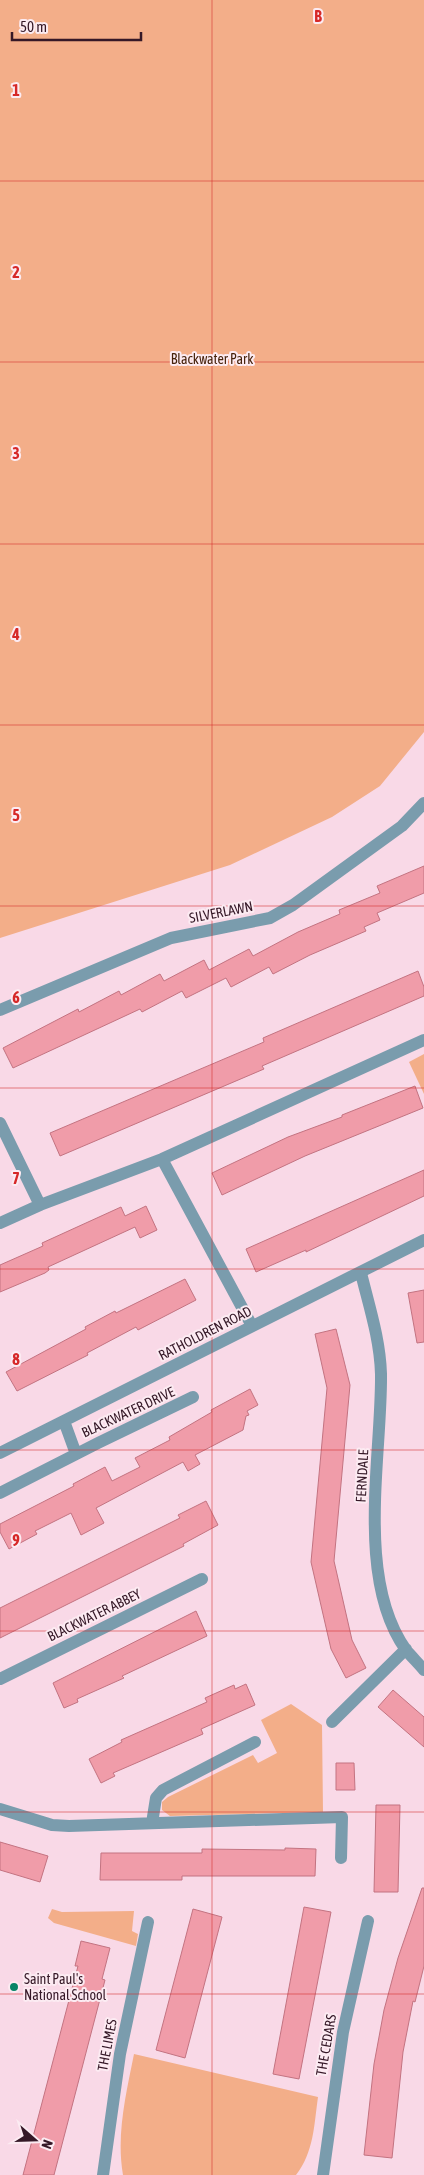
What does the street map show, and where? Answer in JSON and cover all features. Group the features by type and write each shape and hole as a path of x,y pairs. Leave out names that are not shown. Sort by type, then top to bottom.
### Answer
{"street":[{"name":"SILVERLAWN","path":"0,1010 171,938 270,918 293,905 395,832 424,803"},
{"path":"0,1223 40,1205 162,1160 424,1040"},
{"path":"0,1123 40,1205"},
{"path":"162,1160 252,1326"},
{"name":"RATHOLDREN ROAD","path":"0,1453 424,1240"},
{"name":"FERNDALE","path":"360,1273 376,1329 380,1372 375,1525 376,1561 384,1600 396,1630 406,1649 424,1670"},
{"name":"BLACKWATER DRIVE","path":"0,1493 76,1454 194,1398"},
{"name":"BLACKWATER DRIVE","path":"64,1420 76,1454"},
{"name":"BLACKWATER ABBEY","path":"0,1679 202,1579"},
{"path":"332,1722 406,1649"},
{"path":"152,1823 156,1798 163,1790 255,1742"},
{"path":"0,1810 52,1825 342,1817 341,1858"},
{"name":"THE CEDARS","path":"324,2175 343,2032 368,1921"},
{"name":"THE LIMES","path":"103,2175 120,2054 148,1922"}],"green space":[{"name":"Blackwater Park","path":"0,0 424,0 424,732 380,786 332,817 230,865 0,938"},
{"path":"424,1054 424,1094 409,1062"},
{"path":"291,1704 322,1725 323,1812 170,1816 162,1810 162,1802 168,1797 253,1755 258,1763 277,1753 261,1720"},
{"path":"52,1909 62,1912 134,1911 132,1931 138,1934 136,1946 54,1923 48,1918"},
{"path":"134,2054 318,2097 310,2148 296,2175 123,2175 121,2130"}],"building":[{"path":"424,866 424,893 377,913 380,920 364,927 366,931 310,955 273,974 269,967 231,987 226,978 186,998 182,991 142,1012 140,1009 13,1068 3,1048 78,1009 79,1012 119,991 121,995 160,974 164,981 204,960 209,970 249,949 253,956 298,932 340,914 339,910 380,893 377,886"},
{"path":"418,971 424,987 424,996 262,1066 264,1069 60,1156 50,1133 264,1042 263,1038"},
{"path":"415,1086 423,1108 305,1156 222,1195 212,1173 288,1137 342,1117 342,1115"},
{"path":"424,1170 424,1196 306,1252 306,1250 256,1272 246,1249"},
{"path":"146,1206 157,1230 140,1238 135,1227 48,1267 49,1270 45,1273 0,1292 0,1265 43,1246 42,1243 121,1207 125,1216"},
{"path":"185,1279 196,1300 138,1330 136,1327 87,1353 88,1355 17,1391 6,1372 86,1329 85,1327 115,1311 116,1313"},
{"path":"424,1290 424,1342 417,1343 408,1293"},
{"path":"336,1329 350,1385 334,1561 352,1640 366,1668 346,1678 331,1649 311,1562 327,1388 315,1334"},
{"path":"250,1389 258,1405 247,1411 249,1415 246,1416 243,1430 195,1455 200,1464 188,1471 183,1462 96,1508 104,1523 81,1535 71,1513 35,1531 37,1534 9,1549 0,1532 0,1524 74,1486 73,1484 105,1467 112,1481 140,1467 135,1458 170,1440 169,1437 212,1412 211,1410"},
{"path":"206,1501 218,1525 183,1544 184,1546 0,1638 0,1608 180,1518 178,1515"},
{"path":"196,1611 207,1636 122,1676 124,1678 77,1699 78,1702 64,1708 53,1683"},
{"path":"246,1684 255,1705 201,1729 203,1734 113,1773 115,1776 101,1783 89,1759 122,1742 121,1740 207,1702 205,1698 234,1685 235,1689"},
{"path":"393,1690 424,1717 424,1747 378,1707"},
{"path":"336,1763 354,1763 355,1790 336,1790"},
{"path":"376,1805 400,1805 398,1892 374,1892"},
{"path":"0,1842 48,1856 40,1882 0,1870"},
{"path":"285,1848 316,1849 315,1876 182,1876 182,1880 100,1880 101,1853 202,1853 202,1849 285,1850"},
{"path":"422,1888 424,1888 424,1966 415,2002 413,2001 403,2052 392,2158 364,2155 374,2064 384,2010 398,1958"},
{"path":"304,1907 331,1912 299,2079 273,2074"},
{"path":"193,1909 222,1917 185,2058 156,2050"},
{"path":"81,1941 110,1948 102,1979 105,1980 54,2175 23,2175 78,1966 75,1966"}],"place":[{"name":"Saint Paul's National School","path":"14,1987"}]}
